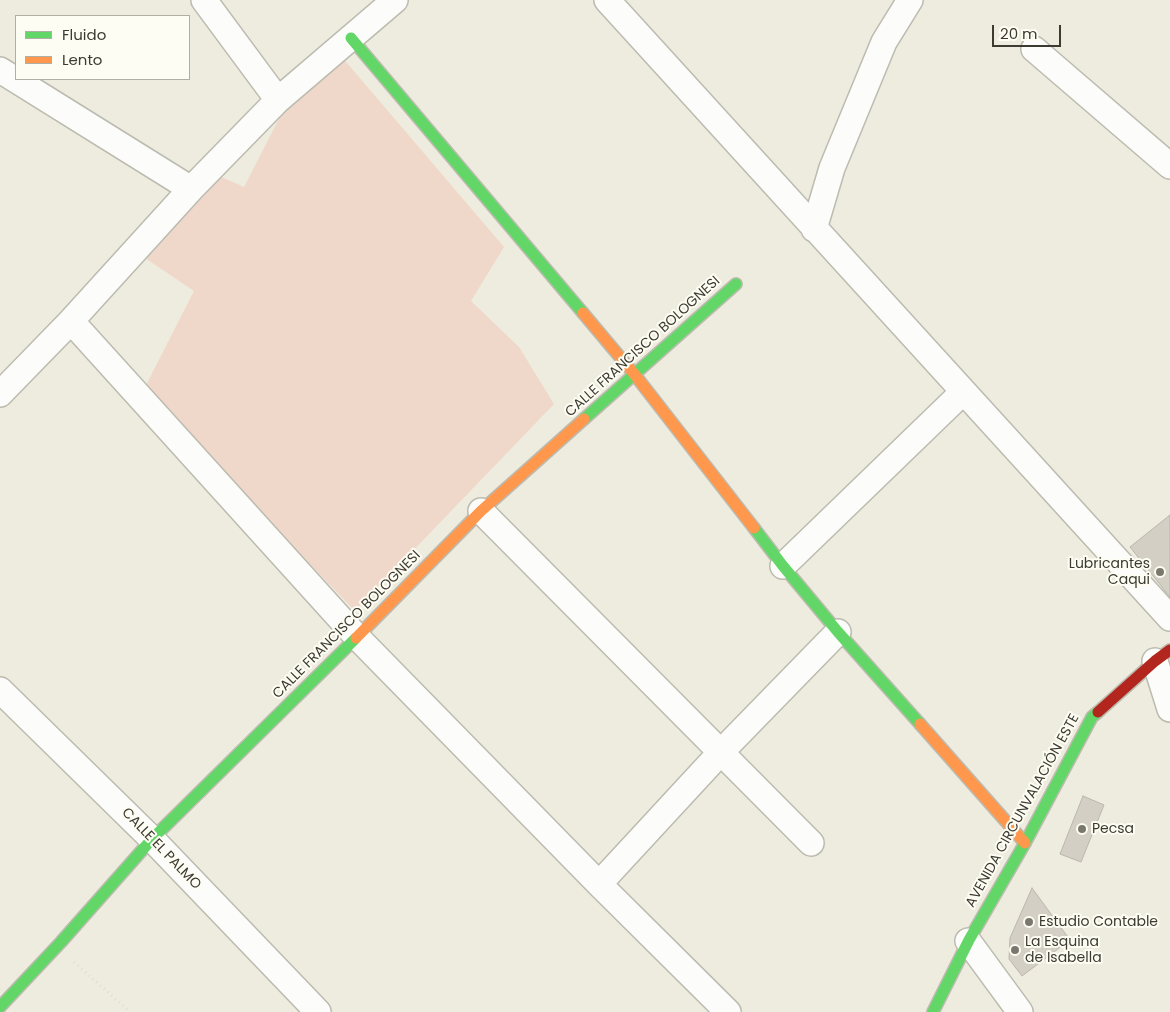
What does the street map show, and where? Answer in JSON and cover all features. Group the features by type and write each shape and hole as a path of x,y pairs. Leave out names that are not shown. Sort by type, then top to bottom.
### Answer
{"street":[{"path":"204,0 278,100"},
{"path":"0,394 278,100 395,0"},
{"path":"607,0 1170,618"},
{"path":"814,228 832,168 884,42 910,0"},
{"path":"351,38 635,375 783,566 838,632 1025,843"},
{"path":"1034,49 1170,166"},
{"path":"0,70 15,79"},
{"path":"16,80 191,190"},
{"name":"CALLE FRANCISCO BOLOGNESI","path":"0,1007 152,839 357,637 481,511 736,284"},
{"path":"71,321 357,637 728,1012"},
{"path":"783,566 963,392"},
{"path":"481,511 811,843"},
{"path":"600,884 721,752 838,632"},
{"path":"1162,656 1170,709"},
{"name":"AVENIDA CIRCUNVALACIÓN ESTE","path":"933,1012 968,941 1025,843 1092,717 1162,656"},
{"name":"CALLE EL PALMO","path":"0,690 152,839 318,1012"},
{"path":"968,941 1020,1012"}],"path":[{"path":"57,946 130,1012"}],"shaded area":[{"path":"341,56 504,247 471,301 519,347 554,404 355,611 143,391 194,291 142,256 217,175 244,187 286,105"}],"building":[{"name":"Lubricantes Caqui","path":"1170,515 1170,597 1130,547"},
{"name":"Pecsa","path":"1083,796 1104,805 1081,862 1060,854"},
{"path":"1032,888 1070,940 1022,976 1009,959 1010,938"}],"traffic: fast":[{"path":"351,38 583,313"},
{"path":"584,419 736,284"},
{"path":"754,528 838,632 920,724"},
{"path":"0,1007 61,942 152,839 356,638"},
{"path":"933,1012 969,940 1025,843 1092,717 1098,712"}],"traffic: slow":[{"path":"583,313 635,375 754,528"},
{"path":"356,638 481,511 584,419"},
{"path":"920,724 1025,843"}],"traffic: jam":[{"path":"1098,712 1170,650"}],"place":[{"name":"Lubricantes Caqui","path":"1160,572"},
{"name":"Pecsa","path":"1082,829"},
{"name":"Estudio Contable","path":"1029,922"},
{"name":"La Esquina de Isabella","path":"1015,950"}]}
